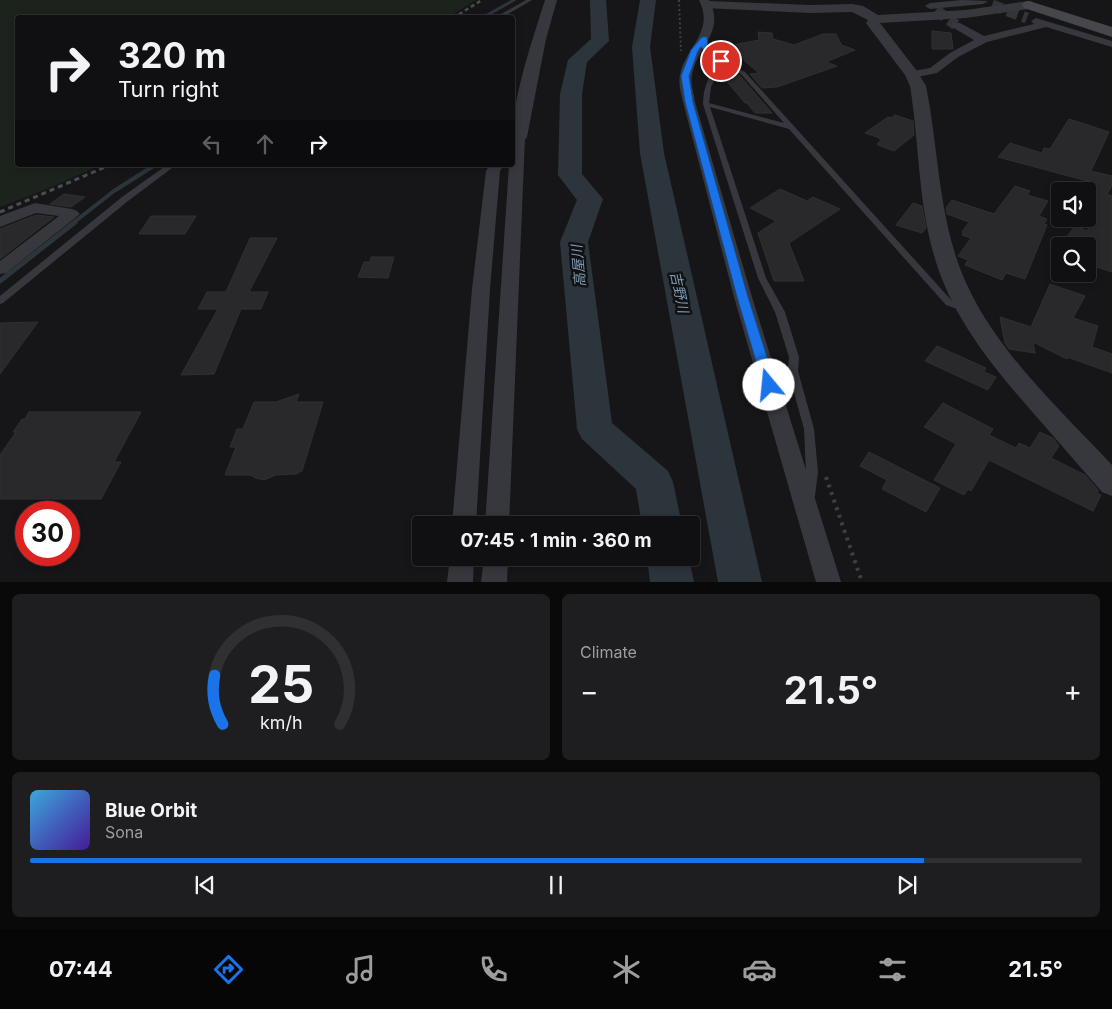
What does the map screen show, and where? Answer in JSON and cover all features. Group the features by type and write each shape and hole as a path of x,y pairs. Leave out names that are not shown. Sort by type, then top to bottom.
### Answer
{"main road":[{"path":"1023,8 1051,1"},
{"path":"1023,8 1112,32"}],"street":[{"path":"515,140 538,39 551,0"},
{"path":"917,0 933,8 986,2"},
{"path":"829,582 742,297 689,102 685,76 695,50 710,29 706,3 810,9 852,8 858,9 876,19 966,14 1023,8 1046,24 1112,43"},
{"path":"876,19 873,23 912,74 918,86 944,252 962,301 985,338 1008,368 1112,484"},
{"path":"912,74 933,71 954,55 983,40 1046,24"},
{"path":"956,25 983,40"},
{"path":"465,516 481,289 493,171 496,167"},
{"path":"498,516 514,167"},
{"path":"0,222 35,208 72,214 0,269"},
{"path":"460,582 461,566"},
{"path":"494,582 495,566"}],"lane":[{"path":"502,15 530,0"},
{"path":"705,38 704,48 743,74 949,303 967,309"},
{"path":"721,61 715,68 706,95 706,104 762,278 780,312 794,357 792,371 809,429 812,472 807,509"},
{"path":"706,104 791,127"},
{"path":"0,300 125,199 169,167"}],"path":[{"path":"679,0 680,47 685,76"},
{"path":"824,471 862,582"}],"shaded area":[{"path":"0,0 476,0 452,15 15,15 15,167 96,167 0,207"}],"building":[{"path":"932,31 951,33 953,49 932,49"},
{"path":"758,32 772,33 773,39 794,45 823,34 836,34 841,44 839,44 855,50 826,62 837,66 777,87 762,88 750,74 759,73 727,46 759,40"},
{"path":"732,72 740,76 772,113 755,113 745,103 724,78"},
{"path":"895,115 913,121 914,135 894,151 878,145 882,140 880,138 865,133 888,117 891,118"},
{"path":"1069,119 1109,132 1091,171 1112,176 1112,186 1107,194 1112,196 1112,272 1096,267 1096,237 1067,237 1074,227 1088,231 1088,227 1096,227 1096,182 1088,182 1088,179 1087,181 998,157 1010,143 1042,153 1044,148 1050,149"},
{"path":"1015,186 1030,191 1027,195 1048,201 1039,216 1047,219 1044,224 1047,225 1025,279 1006,273 1002,280 965,265 968,260 958,256 971,238 962,235 969,222 947,214 946,208 952,200 994,214"},
{"path":"780,189 807,201 813,197 840,209 789,243 804,281 774,281 758,233 776,221 750,208"},
{"path":"64,194 85,197 71,207 50,204"},
{"path":"913,203 922,206 926,228 922,233 896,225"},
{"path":"36,215 54,217 0,259 0,229"},
{"path":"151,216 196,216 185,234 139,234"},
{"path":"250,238 277,238 249,292 268,292 261,309 241,309 214,374 181,375 218,309 198,309 207,292 226,292"},
{"path":"371,257 394,257 388,278 358,277 364,262 370,262"},
{"path":"1050,284 1085,296 1073,318 1098,326 1092,347 1112,354 1112,373 1067,357 1067,359 1033,342 1035,353 1009,349 1005,343 1000,317 1031,327"},
{"path":"38,322 0,374 0,323"},
{"path":"937,346 986,368 984,372 996,377 988,390 925,361"},
{"path":"299,394 296,402 323,402 302,471 296,474 276,475 264,480 250,475 225,475 236,447 230,447 237,429 243,429 254,402 276,402"},
{"path":"943,403 993,429 989,435 1016,448 1019,443 1030,448 1040,432 1053,438 1059,446 1051,458 1085,475 1098,490 1097,493 1101,495 1093,511 989,460 971,491 968,489 964,495 934,480 956,444 924,427"},
{"path":"29,412 141,412 114,462 121,462 101,499 0,499 0,455 16,432 13,432"},
{"path":"869,452 940,488 926,512 882,489 887,480 860,466"}],"waterway":[{"path":"487,15 514,0"},
{"name":"高屋川","path":"598,0 600,41 578,60 571,94 570,175 590,199 574,242 595,429 654,482 660,516"},
{"name":"吉野川","path":"648,0 641,47 652,153 740,582"},
{"path":"73,223 114,191 152,167"},
{"path":"0,281 75,222"},
{"name":"高屋川","path":"669,566 672,582"}],"tunnel":[{"path":"992,5 1027,18"},
{"path":"936,10 956,25"}],"railway":[{"path":"458,15 482,0"},
{"path":"0,212 105,167"}],"route":[{"path":"721,61 704,48 705,38 695,50 685,76 689,102 742,297 769,385"}]}
